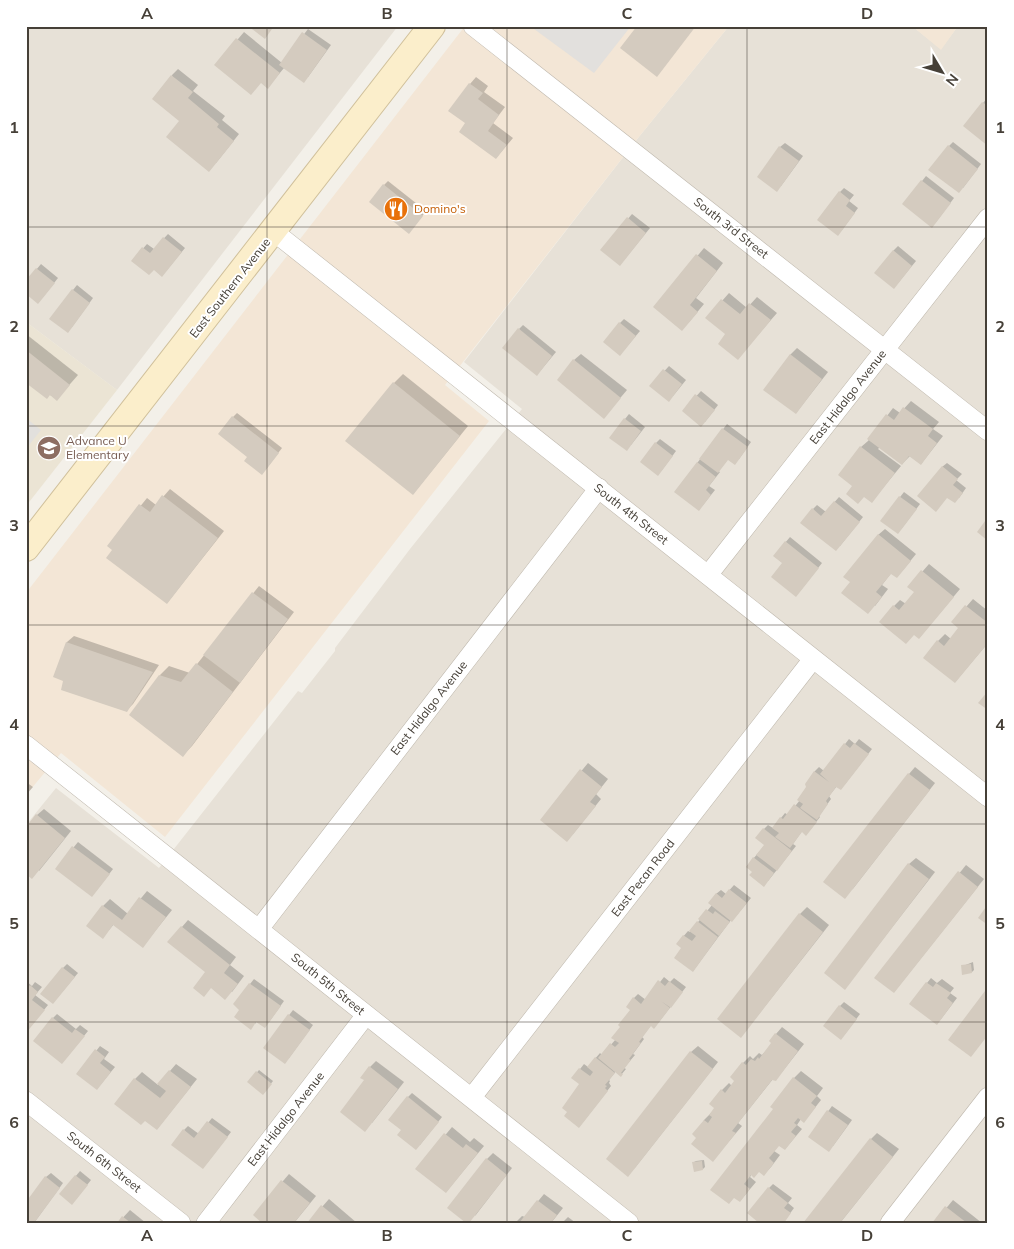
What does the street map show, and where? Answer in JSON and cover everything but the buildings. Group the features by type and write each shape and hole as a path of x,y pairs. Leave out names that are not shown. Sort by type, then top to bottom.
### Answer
{"main road":[{"name":"East Southern Avenue","path":"26,548 432,26"}],"street":[{"name":"South 3rd Street","path":"474,26 988,431"},
{"name":"East Hidalgo Avenue","path":"708,575 988,218"},
{"name":"South 4th Street","path":"274,231 988,797"},
{"name":"East Hidalgo Avenue","path":"259,928 599,488"},
{"name":"East Pecan Road","path":"472,1097 813,659"},
{"name":"South 5th Street","path":"26,745 629,1223"},
{"name":"East Hidalgo Avenue","path":"206,1223 366,1015"},
{"path":"890,1223 988,1097"},
{"name":"South 6th Street","path":"26,1101 181,1223"}],"shaded area":[{"path":"26,26 398,26 117,390 26,322"},
{"path":"465,26 729,26 638,138 445,385 489,421 165,837 61,753 26,795 26,593"},
{"path":"530,26 631,26 594,73"},
{"path":"729,26 912,26 941,49 958,26 988,26 988,1223 26,1223 26,825 56,788 159,868 298,691 302,693 410,549 522,409 464,362 638,138"},
{"path":"912,26 958,26 941,50"},
{"name":"Advance U Elementary","path":"26,322 117,390 26,506"},
{"path":"26,418 41,430 26,449"}],"place":[{"name":"Domino's","path":"396,209"},
{"name":"Advance U Elementary","path":"49,448"}]}
